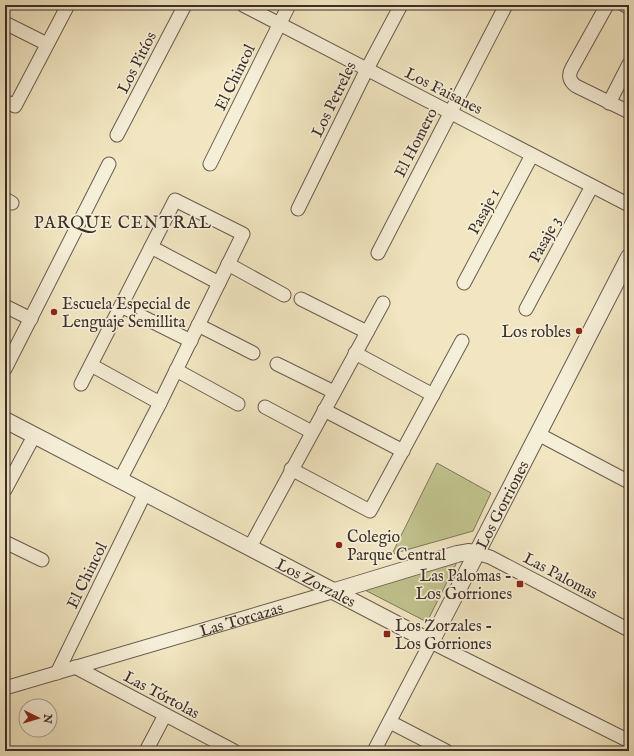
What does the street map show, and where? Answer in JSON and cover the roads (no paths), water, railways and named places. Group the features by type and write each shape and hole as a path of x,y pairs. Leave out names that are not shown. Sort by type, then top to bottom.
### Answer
{"street":[{"path":"10,103 48,44 68,5"},
{"name":"Los Pitíos","path":"118,135 185,5"},
{"name":"Los Faisanes","path":"243,5 629,205"},
{"name":"El Chincol","path":"210,164 289,5"},
{"name":"Los Petreles","path":"298,209 367,69 401,5"},
{"name":"El Homero","path":"378,252 506,5"},
{"path":"607,5 572,68 570,76 573,84 629,112"},
{"path":"624,5 629,8"},
{"path":"5,23 48,44"},
{"path":"609,103 629,64"},
{"name":"Pasaje 1","path":"464,283 532,155"},
{"path":"5,369 109,164"},
{"name":"Pasaje 3","path":"526,309 592,186"},
{"path":"82,384 175,200 243,234 191,341 120,480"},
{"path":"151,247 218,283"},
{"name":"Los Gorriones","path":"374,751 629,258"},
{"path":"228,264 284,295"},
{"path":"301,299 367,332"},
{"path":"250,547 383,302"},
{"path":"5,306 30,319"},
{"path":"121,306 191,341"},
{"path":"198,325 253,353"},
{"path":"291,470 370,511 462,341"},
{"path":"355,354 433,395"},
{"path":"277,364 334,392"},
{"path":"91,365 160,402"},
{"path":"176,370 238,404"},
{"path":"265,407 312,432"},
{"path":"324,410 403,451"},
{"name":"Los Zorzales","path":"5,420 431,642 629,741"},
{"path":"538,434 629,482"},
{"path":"5,490 34,436"},
{"name":"El Chincol","path":"57,673 145,493"},
{"path":"5,542 42,560"},
{"name":"Las Torcazas","path":"5,688 335,592 457,554 476,553"},
{"name":"Las Palomas","path":"476,553 490,557 629,630"},
{"name":"Las Tórtolas","path":"75,668 234,751"},
{"path":"146,751 165,715"},
{"path":"390,722 446,751"}],"place":[{"name":"Escuela Especial de Lenguaje Semillita","path":"54,312"},
{"name":"Los robles","path":"579,331"},
{"name":"Colegio Parque Central","path":"339,545"},
{"name":"Las Palomas - Los Gorriones","path":"520,584"},
{"name":"Los Zorzales - Los Gorriones","path":"387,634"}],"district":[{"name":"PARQUE CENTRAL","path":"123,222"}]}
